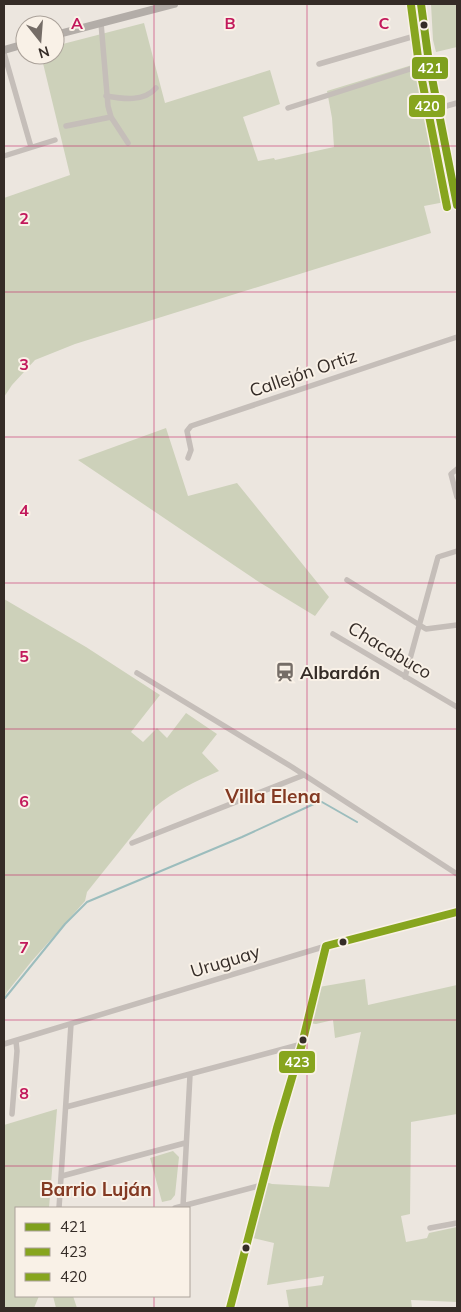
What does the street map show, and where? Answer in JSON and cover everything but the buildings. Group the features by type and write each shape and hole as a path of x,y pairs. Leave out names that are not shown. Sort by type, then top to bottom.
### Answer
{"main road":[{"path":"65,32 174,4"},
{"path":"420,4 429,63 457,206"}],"street":[{"path":"101,23 106,96 111,117 128,143"},
{"path":"320,64 425,33"},
{"path":"4,52 31,147"},
{"path":"288,108 429,63"},
{"path":"106,96 122,99 137,98 151,93 156,88"},
{"path":"439,108 457,103"},
{"path":"66,126 111,117"},
{"path":"4,156 55,140"},
{"name":"Callejón Ortiz","path":"188,458 191,450 187,431 191,426 457,337"},
{"path":"456,469 452,474 452,478 457,497"},
{"path":"405,676 438,557 457,551"},
{"path":"347,580 426,629 457,625"},
{"name":"Chacabuco","path":"333,634 457,707"},
{"path":"137,673 304,775 457,874"},
{"path":"132,843 304,775"},
{"name":"Uruguay","path":"4,1044 326,946 457,912"},
{"path":"230,1308 302,1044 326,946"},
{"path":"60,1207 71,1024"},
{"path":"12,1114 17,1051 16,1041"},
{"path":"66,1107 302,1044"},
{"path":"183,1206 190,1075"},
{"path":"62,1176 185,1142"},
{"path":"179,1207 262,1185"},
{"path":"430,1228 457,1223"}],"green space":[{"path":"431,4 457,4 457,47 436,52 433,40"},
{"path":"144,23 165,103 270,70 280,104 243,117 258,161 274,158 275,160 334,147 332,118 327,91 422,62 450,201 424,206 431,233 75,344 35,360 12,385 4,397 4,198 70,175 43,65 65,65 65,43"},
{"path":"166,428 188,496 237,483 329,597 315,616 259,582 78,460"},
{"path":"4,599 86,647 160,695 131,732 143,742 157,728 167,738 186,713 217,734 202,753 219,771 178,791 155,807 87,892 85,901 31,962 7,992 4,999"},
{"path":"365,979 368,1005 457,985 457,1114 411,1122 410,1214 401,1216 406,1242 427,1238 429,1233 457,1227 457,1302 411,1300 412,1308 289,1308 286,1290 322,1285 324,1276 267,1285 274,1243 253,1238 266,1182 272,1184 329,1187 361,1032 335,1038 333,1020 316,1024 309,1023 319,987"},
{"path":"57,1109 49,1207 15,1207 15,1297 39,1297 34,1308 4,1308 4,1125"},
{"path":"173,1151 179,1157 175,1195 171,1200 162,1202 150,1158"},
{"path":"53,1297 73,1297 77,1308 56,1308"}],"waterway":[{"path":"5,998 65,924 87,902 242,837 316,803 322,802 357,822"}],"transit line":[{"name":"421","path":"421,4 429,63 457,205"},
{"name":"420","path":"411,5 419,65 447,207"},
{"name":"423","path":"230,1308 277,1128 302,1044 326,946 457,912"}],"place":[{"name":"Albardón","path":"285,672"}],"district":[{"name":"Villa Elena","path":"273,796"},
{"name":"Barrio Luján","path":"96,1189"}]}
